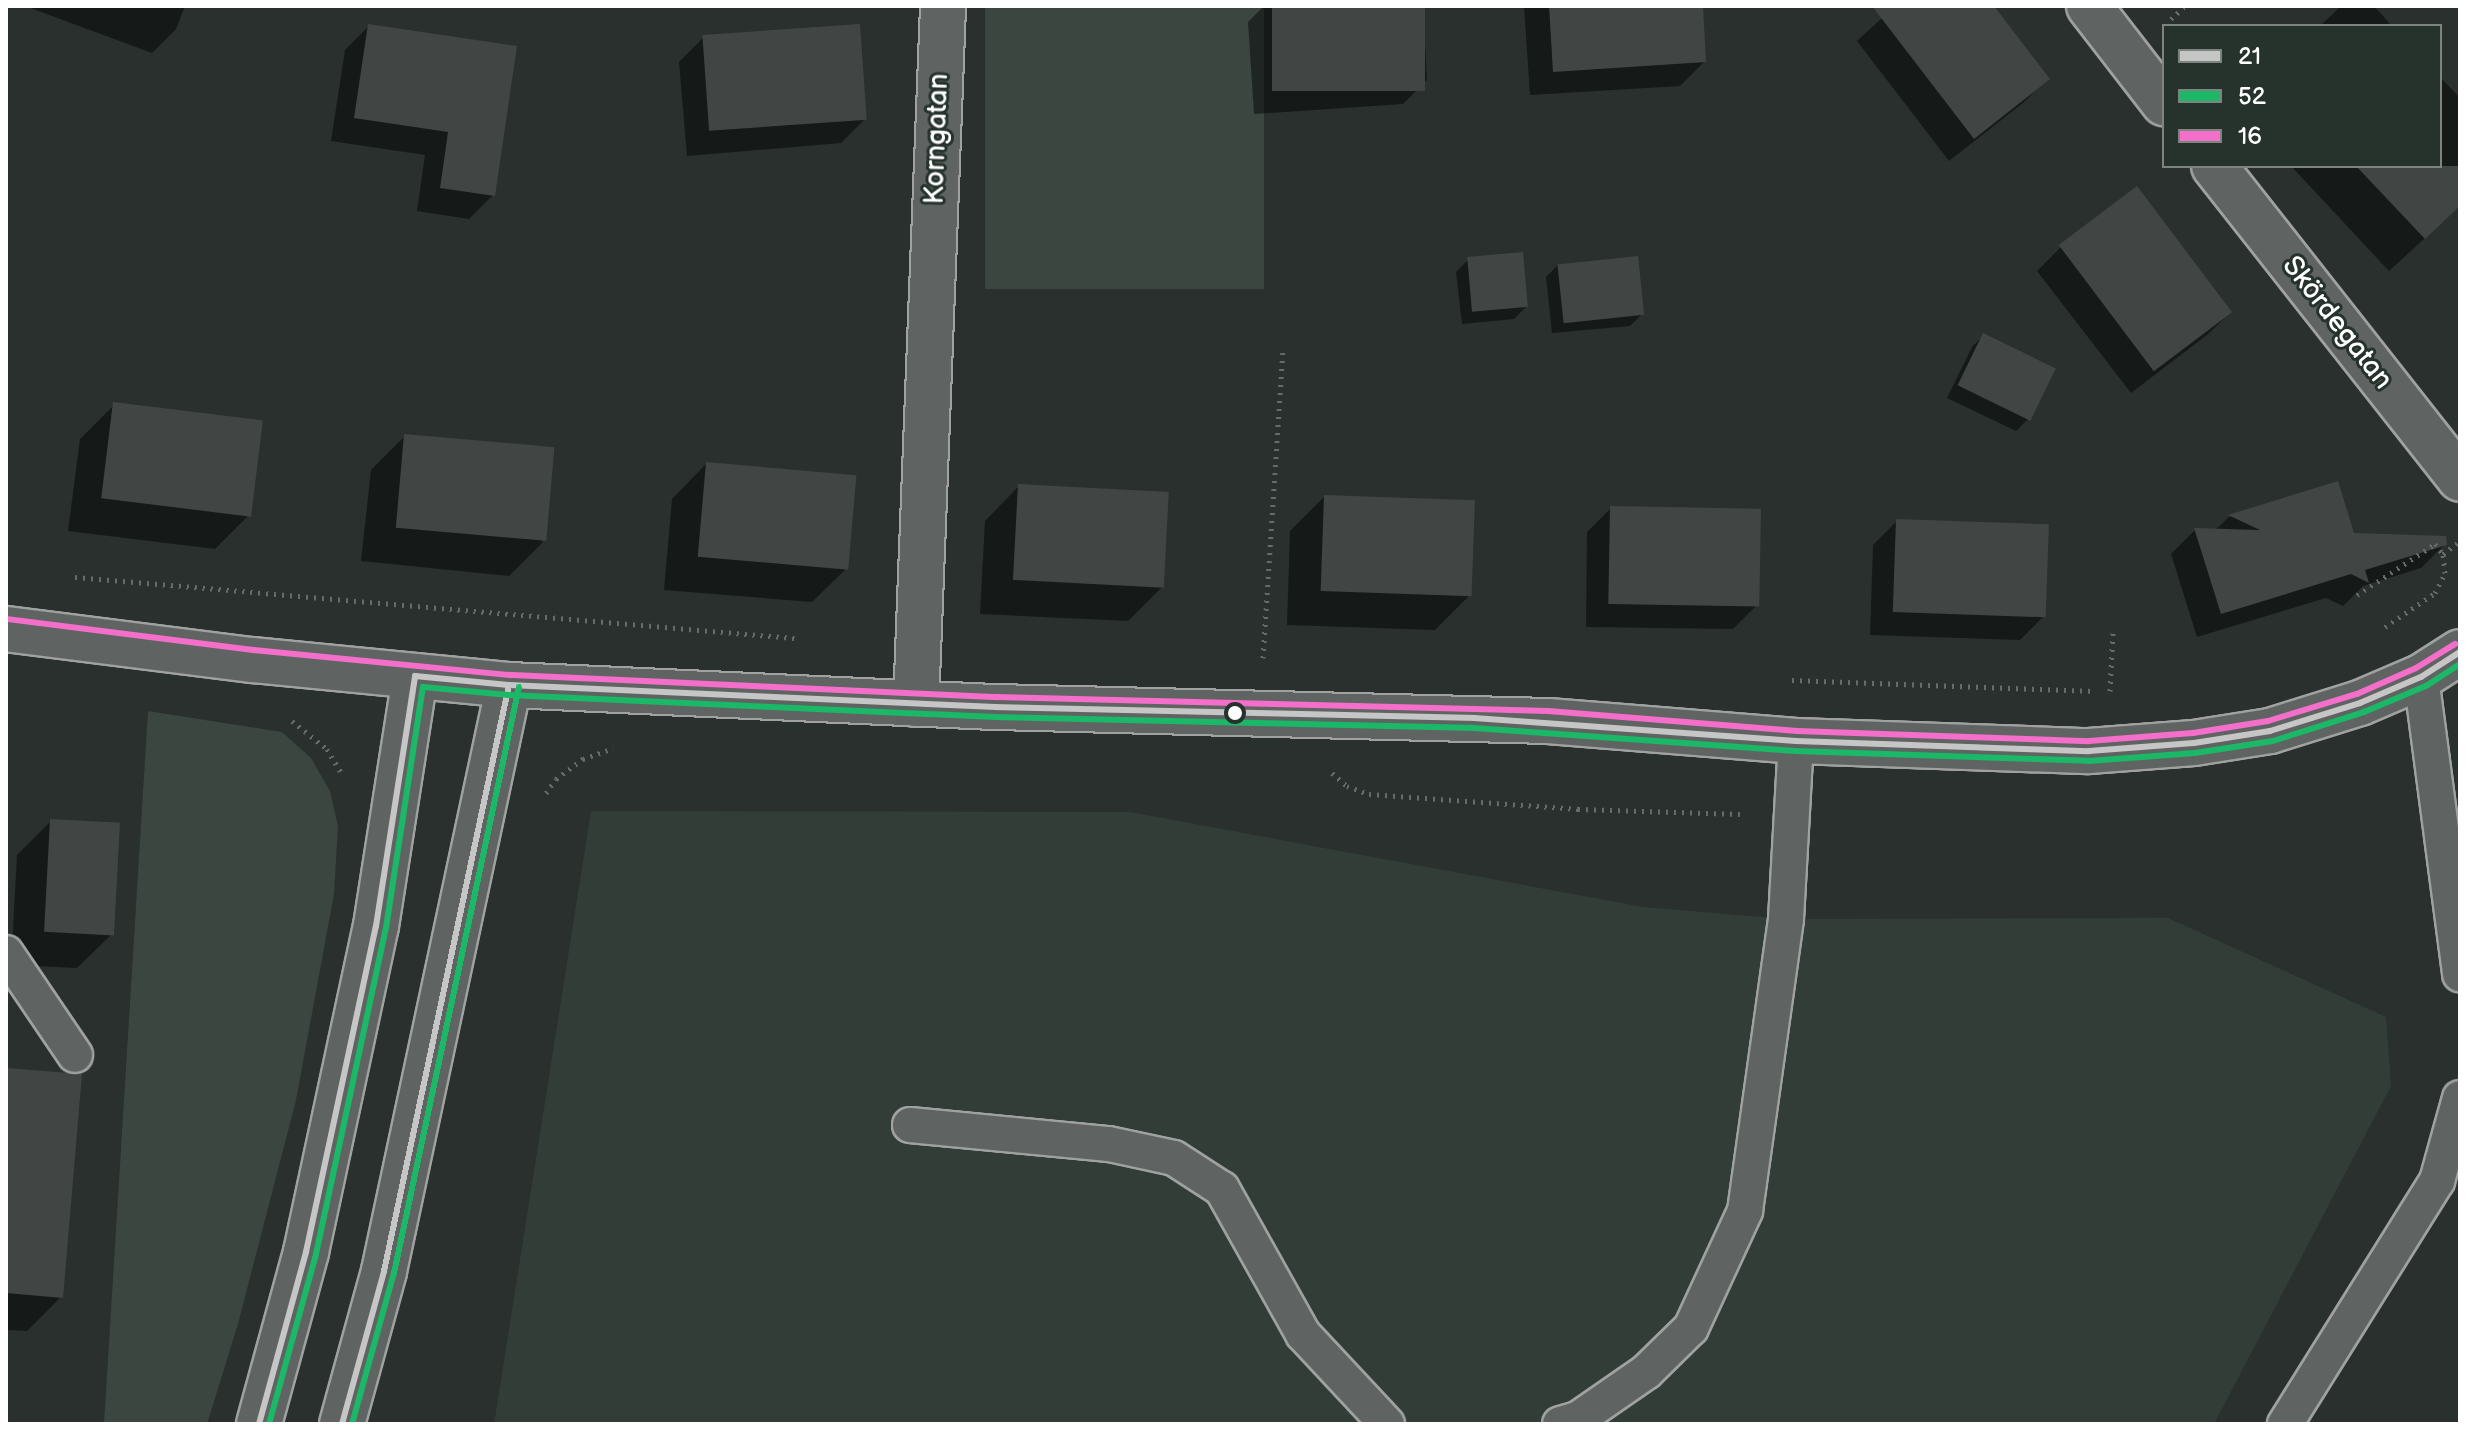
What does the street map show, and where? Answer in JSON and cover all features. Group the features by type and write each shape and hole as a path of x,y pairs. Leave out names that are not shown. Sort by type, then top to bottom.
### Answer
{"street":[{"name":"Korngatan","path":"916,704 943,6"},
{"path":"2089,6 2162,100"},
{"name":"Skördegatan","path":"2216,168 2460,479"},
{"path":"6,629 253,660 509,685 916,704 1548,721 1796,741 2089,751 2194,743 2270,731 2360,703 2421,677 2460,652"},
{"path":"259,1424 306,1252 376,926 415,676"},
{"path":"342,1424 384,1271 509,685"}],"lane":[{"path":"2421,677 2460,974"},
{"path":"1560,1424 1578,1419 1646,1372 1691,1328 1745,1211 1786,919 1796,741"},
{"path":"6,953 75,1055"},
{"path":"2285,1424 2437,1181 2460,1098"},
{"path":"910,1125 1109,1144 1174,1158 1222,1189 1303,1334 1387,1424"}],"path":[{"path":"1263,662 1283,352"},
{"path":"2443,554 2460,541"},
{"path":"2357,595 2435,544 2443,554 2445,573 2435,593 2383,629"},
{"path":"66,576 806,639"},
{"path":"253,660 262,594"},
{"path":"2110,691 2113,631"},
{"path":"1248,661 1278,662"},
{"path":"1782,680 2124,691"},
{"path":"282,718 293,721 327,749 347,783"},
{"path":"542,798 556,779 583,759 623,747"},
{"path":"1319,769 1369,794 1578,809 1793,816"}],"shaded area":[{"path":"985,6 1264,6 1264,289 985,289"},
{"path":"148,711 282,732 311,758 330,791 338,826 334,894 296,1100 238,1324 207,1424 104,1424"},
{"path":"591,811 1130,812 1643,907 1786,919 2168,918 2386,1017 2391,1086 2214,1424 494,1424"}],"building":[{"path":"1272,6 1425,6 1425,91 1272,91"},
{"path":"1549,6 1703,6 1706,62 1553,72"},
{"path":"1872,6 1994,6 2050,79 1974,139"},
{"path":"368,24 517,46 495,196 440,188 448,132 354,118"},
{"path":"860,24 867,120 709,131 702,35"},
{"path":"2460,166 2460,206 2425,239 2358,168"},
{"path":"2137,186 2232,312 2154,371 2059,245"},
{"path":"1523,252 1528,307 1472,312 1467,257"},
{"path":"1638,256 1644,315 1564,323 1557,264"},
{"path":"1983,333 2056,369 2030,421 1958,385"},
{"path":"113,402 263,420 251,517 101,498"},
{"path":"404,434 554,447 546,541 396,528"},
{"path":"706,462 856,475 848,570 698,557"},
{"path":"2338,481 2354,533 2446,536 2447,545 2365,570 2369,583 2351,574 2221,614 2194,528 2260,530 2228,515"},
{"path":"1018,484 1169,492 1164,588 1013,580"},
{"path":"1324,495 1475,500 1472,596 1321,591"},
{"path":"1610,506 1761,509 1759,607 1608,604"},
{"path":"1896,519 2049,524 2046,617 1893,612"},
{"path":"50,819 120,823 114,936 44,932"},
{"path":"6,1068 82,1074 63,1298 6,1293"}],"transit line":[{"name":"16","path":"7,619 254,650 510,675 996,697 1548,711 1797,731 2089,741 2193,733 2268,721 2357,694 2416,668 2455,644"},
{"name":"21","path":"259,1424 306,1252 376,926 415,676 509,685 996,707 1474,718 1796,741 2089,751 2194,743 2270,731 2360,703 2421,677 2460,652"},
{"name":"52","path":"269,1424 316,1254 386,928 423,687 509,695 996,717 1474,728 1795,751 2089,761 2195,753 2273,741 2364,712 2426,686 2460,664"},
{"name":"21","path":"342,1424 384,1271 509,685"},
{"name":"52","path":"352,1424 394,1273 519,687"}]}
